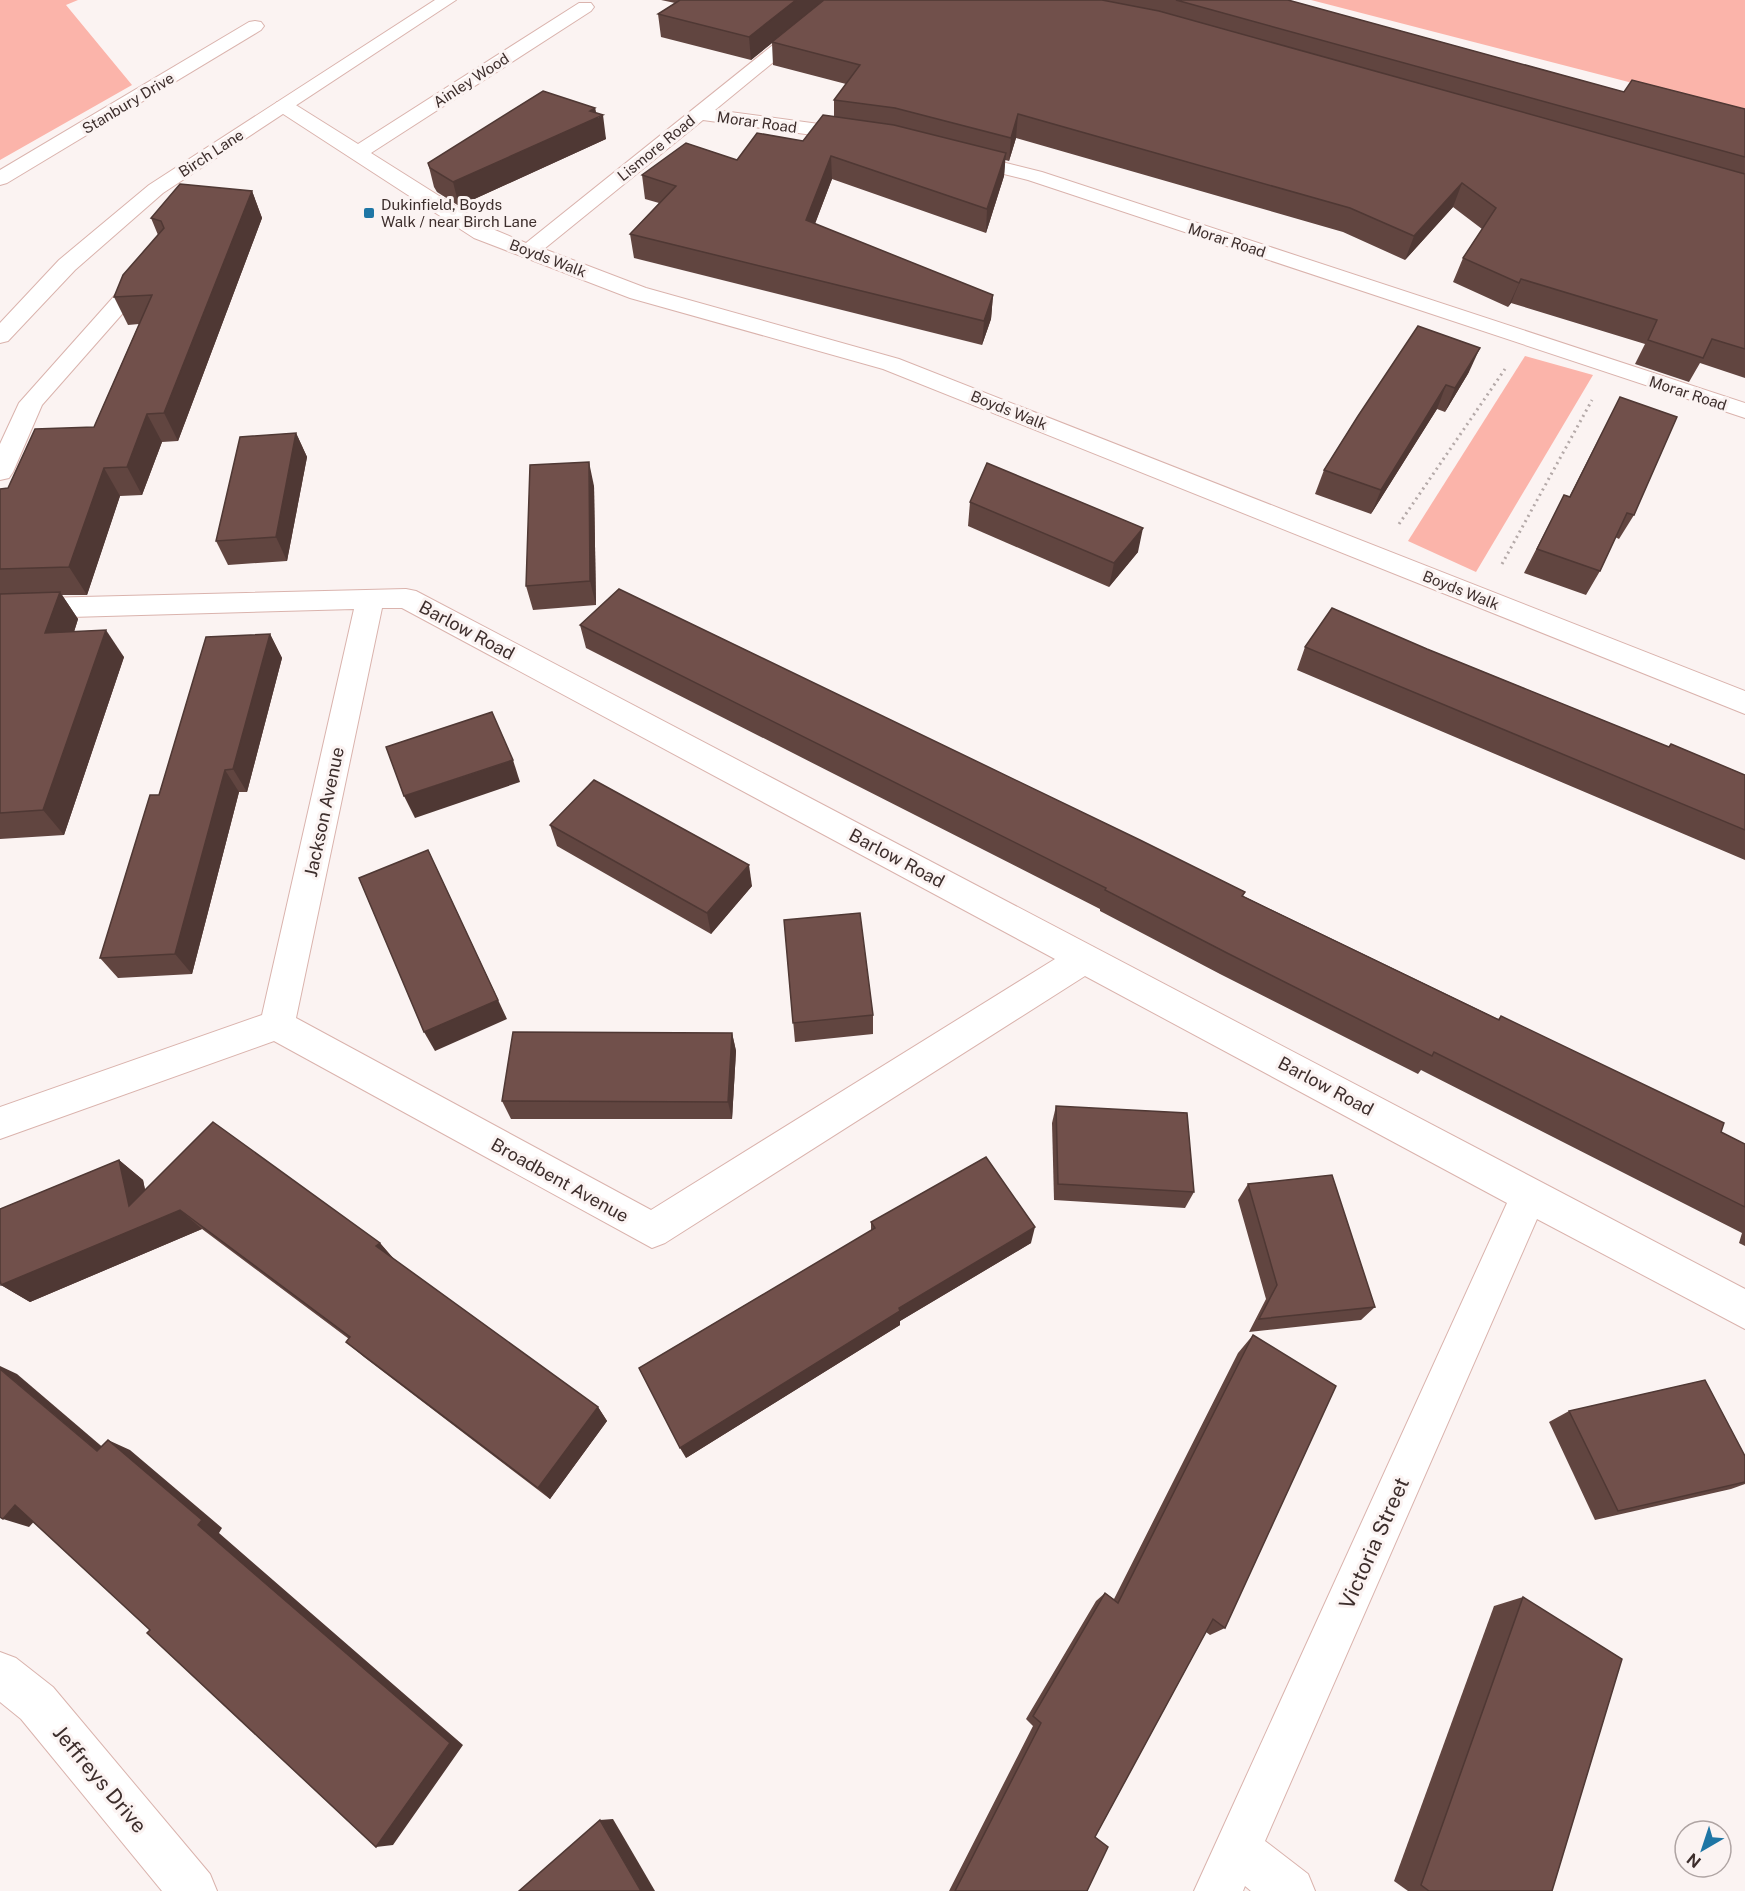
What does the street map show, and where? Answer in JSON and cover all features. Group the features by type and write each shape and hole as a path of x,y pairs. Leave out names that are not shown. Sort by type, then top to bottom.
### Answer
{"street":[{"name":"Birch Lane","path":"0,336 67,266 156,189 447,0"},
{"name":"Lismore Road","path":"529,251 840,0"},
{"name":"Ainley Wood","path":"358,153 585,7"},
{"name":"Stanbury Drive","path":"0,179 255,26"},
{"name":"Boyds Walk","path":"284,106 482,233 638,292 891,364 1745,703"},
{"name":"Morar Road","path":"698,114 871,137"},
{"name":"Morar Road","path":"938,151 1035,176 1745,411"},
{"path":"0,472 31,403 164,255"},
{"name":"Barlow Road","path":"0,609 406,598 1745,1310"},
{"name":"Jackson Avenue","path":"277,1024 370,599"},
{"name":"Broadbent Avenue","path":"277,1024 652,1230 1085,958"},
{"path":"0,1123 277,1024"},
{"name":"Victoria Street","path":"1228,1870 1529,1195"},
{"name":"Jeffreys Drive","path":"0,1674 37,1703 193,1891"},
{"path":"1228,1870 1291,1891"}],"path":[{"path":"1377,556 1526,339"},
{"path":"1483,599 1611,367"}],"shaded area":[{"path":"0,0 78,0 66,5 132,85 0,160"},
{"path":"1311,0 1745,0 1745,112"},
{"path":"1525,356 1593,375 1476,572 1408,541"}],"building":[{"path":"680,0 796,0 749,37 658,14"},
{"path":"824,0 1102,0 1159,11 1745,174 1745,349 1712,339 1703,358 1648,340 1657,320 1521,279 1519,283 1463,258 1496,208 1462,183 1414,236 1350,208 1018,114 1011,138 895,108 834,100 860,65 772,42"},
{"path":"1176,0 1288,0 1624,92 1632,80 1745,109 1745,157"},
{"path":"543,91 595,108 590,111 603,115 453,182 430,168 428,163"},
{"path":"823,115 894,125 1006,153 987,209 831,156 806,220 993,295 984,321 630,234 676,186 642,175 686,143 737,160 757,133 803,141"},
{"path":"180,184 252,191 164,413 147,414 127,467 104,468 69,567 0,569 0,489 8,488 35,429 94,427 152,295 114,297 123,275 164,228 161,221 151,218"},
{"path":"1418,326 1480,348 1455,388 1446,385 1381,490 1324,470 1358,416"},
{"path":"1620,397 1677,417 1634,515 1627,513 1600,571 1537,549 1564,495 1570,497"},
{"path":"296,433 276,537 216,541 240,437"},
{"path":"589,462 590,581 526,586 530,465"},
{"path":"987,463 1143,528 1114,563 970,502"},
{"path":"619,589 1140,840 1245,892 1242,896 1499,1020 1501,1016 1724,1123 1721,1132 1745,1144 1745,1207 1434,1052 1432,1056 1229,954 1105,890 1106,888 580,625"},
{"path":"60,592 45,633 106,630 43,810 0,813 0,594"},
{"path":"1332,608 1669,747 1671,744 1745,775 1745,830 1305,647"},
{"path":"270,634 233,769 225,770 175,954 100,958 150,795 159,795 206,637"},
{"path":"492,712 513,760 404,796 386,747"},
{"path":"594,780 749,865 707,913 550,825"},
{"path":"428,850 498,1000 424,1032 359,878"},
{"path":"860,913 873,1015 793,1023 784,920"},
{"path":"513,1032 732,1033 728,1102 502,1101"},
{"path":"1056,1106 1187,1113 1194,1192 1058,1184"},
{"path":"213,1122 380,1243 376,1246 598,1407 538,1488 346,1342 350,1337 180,1210 1,1285 0,1209 119,1160 129,1206"},
{"path":"986,1157 1035,1227 899,1308 900,1311 680,1448 639,1368 875,1228 871,1222"},
{"path":"1332,1175 1375,1307 1259,1319 1277,1285 1248,1184"},
{"path":"1253,1335 1336,1386 1225,1628 1213,1619 1095,1837 1108,1847 1087,1891 955,1891 1041,1723 1033,1716 1105,1593 1118,1603"},
{"path":"0,1369 97,1451 108,1440 202,1520 198,1525 450,1743 376,1847 147,1633 150,1630 15,1505 3,1519 0,1517"},
{"path":"1705,1380 1745,1456 1745,1482 1618,1511 1569,1411"},
{"path":"1523,1597 1622,1659 1552,1891 1429,1891 1421,1885"},
{"path":"600,1820 641,1891 519,1891"}],"place":[{"name":"Dukinfield, Boyds Walk / near Birch Lane","path":"369,213"}]}
